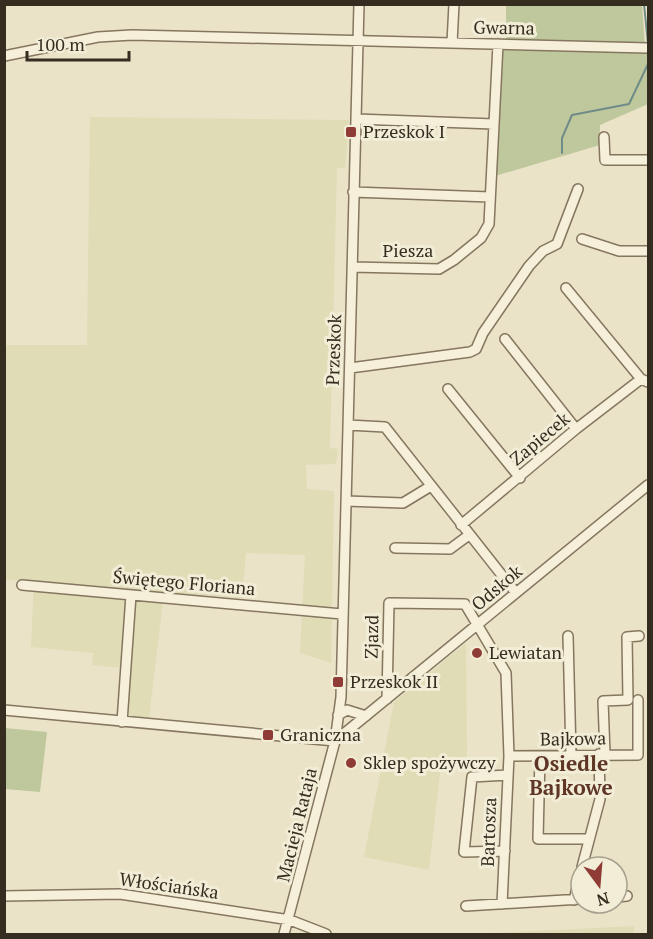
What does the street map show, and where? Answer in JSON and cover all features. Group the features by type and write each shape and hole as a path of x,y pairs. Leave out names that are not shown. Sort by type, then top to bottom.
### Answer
{"street":[{"name":"Przeskok","path":"338,718 341,697 359,4"},
{"path":"452,43 454,4"},
{"name":"Gwarna","path":"4,56 98,37 132,35 648,48"},
{"name":"Piesza","path":"352,267 432,269 445,267 486,231 489,224 498,44"},
{"path":"356,118 494,124"},
{"path":"604,137 605,160 648,160"},
{"path":"350,368 470,352 476,349 483,333 529,266 543,251 557,243 578,189"},
{"path":"353,192 490,197"},
{"path":"582,239 619,251 648,251"},
{"path":"566,288 645,381"},
{"path":"505,339 576,429"},
{"name":"Zapiecek","path":"461,525 576,429 645,381"},
{"path":"448,389 520,478"},
{"path":"348,425 385,427 516,593"},
{"name":"Odskok","path":"353,727 648,485"},
{"path":"346,501 403,503 431,486"},
{"path":"395,548 450,549 469,535"},
{"name":"Świętego Floriana","path":"22,585 342,614"},
{"path":"122,722 131,595"},
{"name":"Zjazd","path":"387,699 389,603 465,604 478,625"},
{"name":"Bartosza","path":"478,625 506,672 509,756 502,904"},
{"path":"568,636 571,754"},
{"path":"628,700 627,637 639,636"},
{"path":"4,710 335,741 353,727 357,720 341,697"},
{"path":"585,855 600,799 603,701 643,699"},
{"name":"Bajkowa","path":"509,756 638,755 643,699"},
{"path":"353,727 341,728 338,718 344,710 366,716"},
{"name":"Macieja Rataja","path":"284,934 290,920 335,741 338,718"},
{"path":"540,756 538,839 589,839"},
{"path":"505,850 464,852 472,777 508,775"},
{"name":"Włościańska","path":"4,896 120,894 290,920 326,934"},
{"path":"466,906 569,900"}],"shaded area":[{"path":"90,117 349,120 345,168 337,168 330,448 338,449 336,464 306,465 307,489 334,491 331,663 300,653 305,555 246,553 242,598 164,592 149,719 123,716 125,668 92,665 93,653 31,647 34,581 5,580 5,345 87,345"},
{"path":"466,643 467,758 442,756 429,870 364,857 394,702"},
{"path":"635,926 633,934 473,934"}],"green space":[{"path":"506,5 642,5 645,47 506,43"},
{"path":"501,50 648,53 648,104 600,125 600,145 495,176"},
{"path":"5,728 47,732 40,792 5,789"}],"waterway":[{"path":"644,4 648,44"},
{"path":"562,153 562,138 572,115 629,104 648,64"}],"place":[{"name":"Przeskok I","path":"351,132"},
{"name":"Lewiatan","path":"477,653"},
{"name":"Przeskok II","path":"338,682"},
{"name":"Graniczna","path":"268,735"},
{"name":"Sklep spożywczy","path":"351,763"}],"district":[{"name":"Osiedle Bajkowe","path":"571,776"}]}
